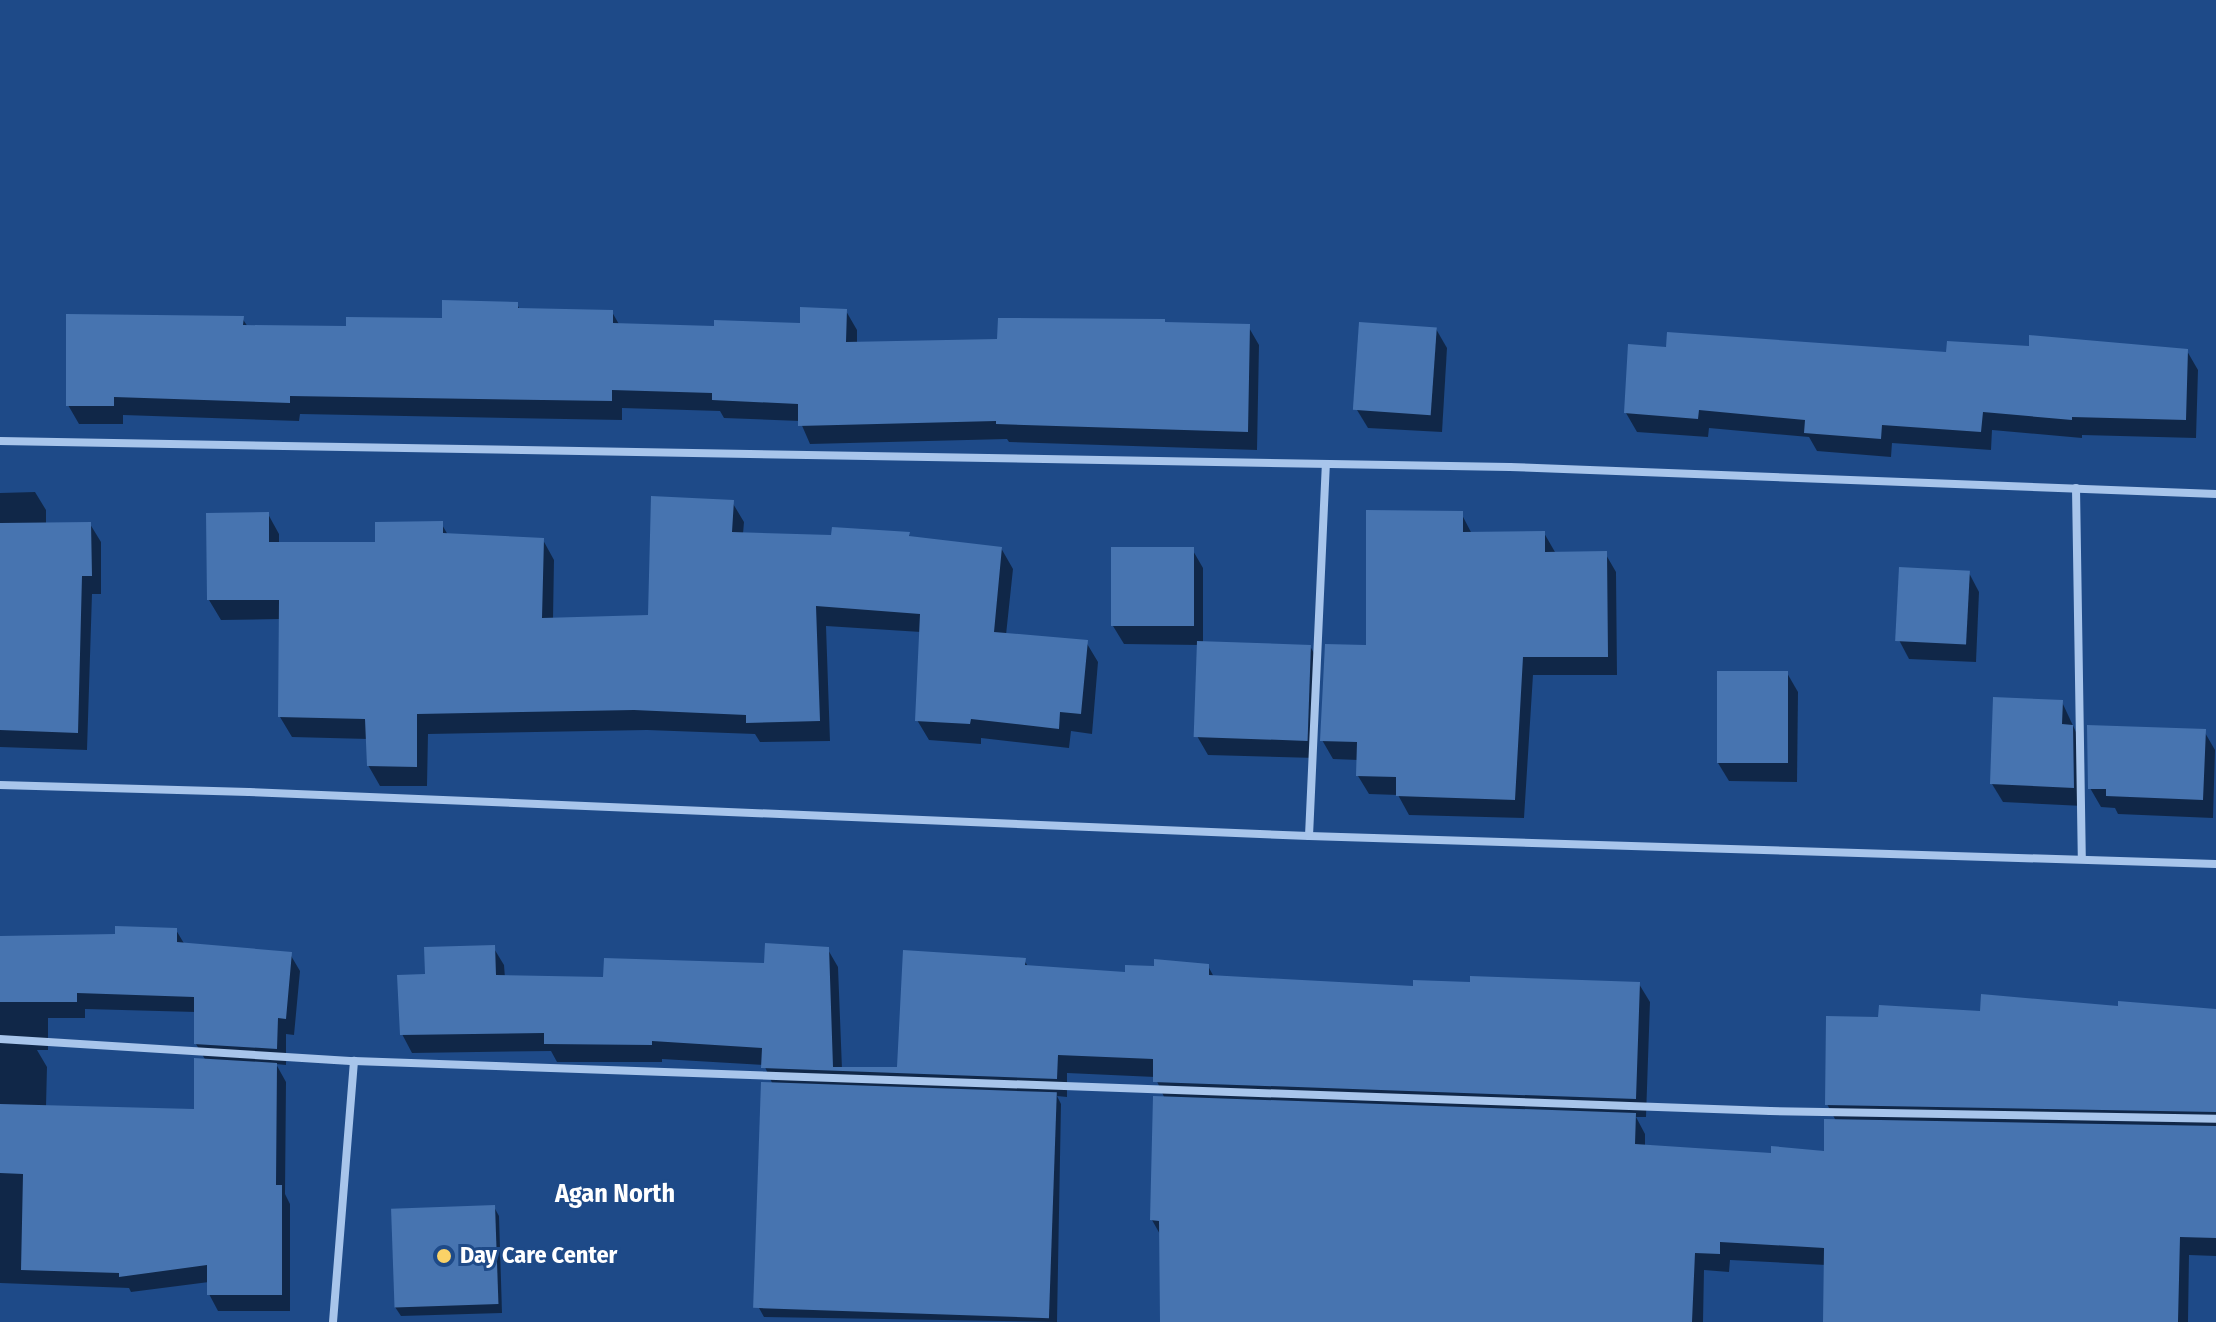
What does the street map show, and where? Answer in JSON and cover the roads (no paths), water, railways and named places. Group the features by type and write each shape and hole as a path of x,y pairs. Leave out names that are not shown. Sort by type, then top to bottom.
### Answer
{"street":[{"path":"0,441 1510,467 2216,494"},
{"path":"1309,836 1326,465"},
{"path":"2076,488 2082,859"},
{"path":"0,785 249,792 1309,836 2216,864"},
{"path":"0,1039 354,1061 1770,1111 2216,1119"},
{"path":"333,1322 354,1061"}],"place":[{"name":"Day Care Center","path":"444,1256"}],"district":[{"name":"Agan North","path":"615,1194"}]}
